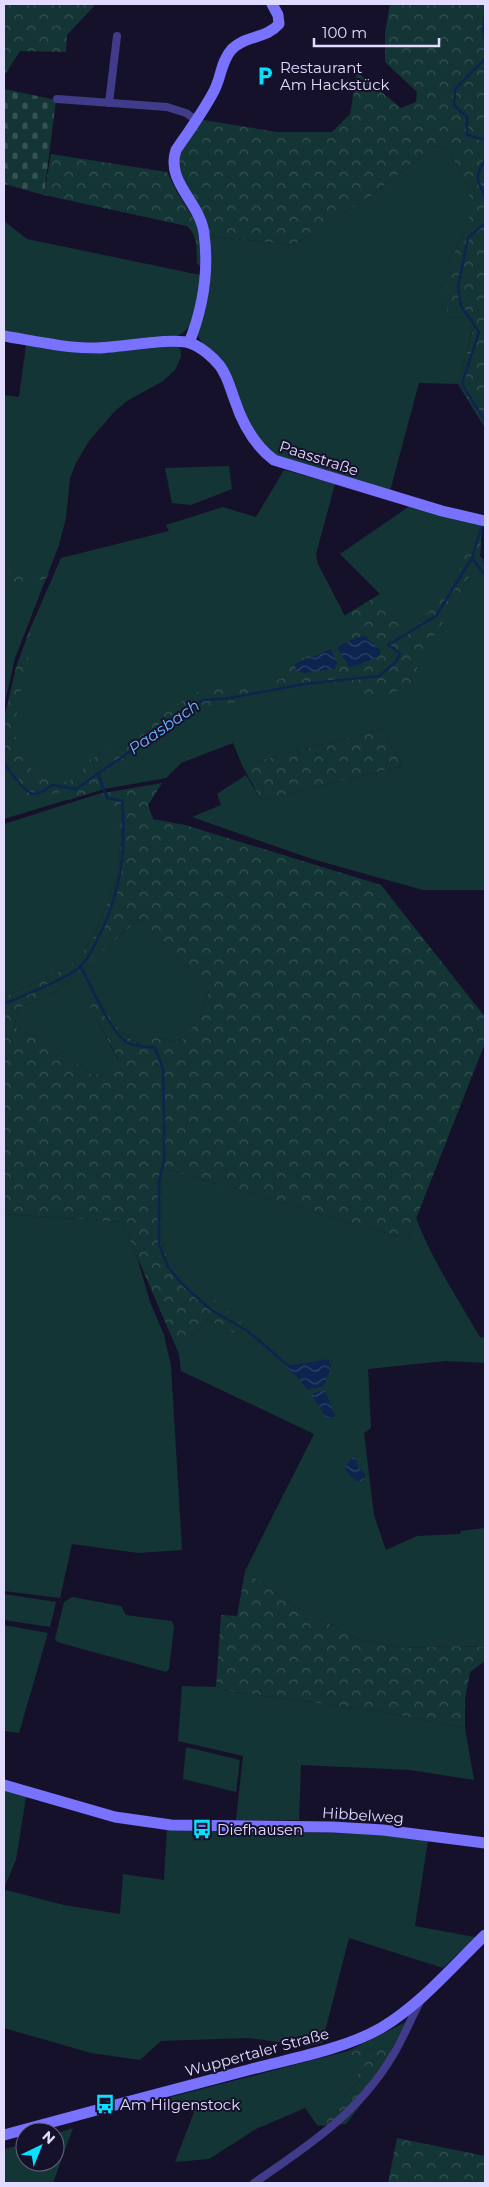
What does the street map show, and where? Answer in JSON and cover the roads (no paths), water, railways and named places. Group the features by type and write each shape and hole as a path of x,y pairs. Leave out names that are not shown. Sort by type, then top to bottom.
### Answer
{"street":[{"path":"4,336 71,347 96,348 176,341 189,343 199,318 205,283 204,233 196,209 175,176 173,166 176,150 215,89 222,66 232,49 246,39 273,31 279,24 278,15 272,4"},
{"path":"109,103 117,36"},
{"path":"57,99 168,107 186,113 196,120"},
{"name":"Paasstraße","path":"189,343 205,352 219,365 229,381 235,401 253,441 274,460 374,491 481,520"},
{"name":"Hibbelweg","path":"4,1785 102,1814 146,1822 171,1825 373,1829 485,1843"},
{"name":"Wuppertaler Straße","path":"4,2135 295,2058 355,2040 398,2018 485,1935"},
{"path":"254,2183 312,2144 338,2122 361,2097 392,2057 423,1996"}],"water":[{"path":"362,636 366,637 380,650 380,656 350,668 337,648"},
{"path":"331,649 337,663 334,669 304,673 296,671 295,665 297,663"},
{"path":"329,1359 331,1367 324,1386 307,1390 285,1366"},
{"path":"325,1390 335,1416 327,1419 311,1394"},
{"path":"354,1456 359,1468 366,1474 362,1481 356,1481 344,1467"}],"waterway":[{"name":"Paasbach","path":"485,11 483,30 485,40"},
{"name":"Paasbach","path":"485,59 455,89 454,105 467,117 467,135 485,140"},
{"name":"Paasbach","path":"485,160 478,175 485,197"},
{"name":"Paasbach","path":"485,223 468,238 458,287 461,306 479,332 462,384 485,421"},
{"name":"Paasbach","path":"4,1003 54,982 83,964 92,950 111,908 120,874 122,856 122,801 107,798 98,774 203,700 230,698 304,684 379,676 396,662 400,653 388,645 436,616 472,558 482,525"},
{"path":"472,558 485,575"},
{"path":"4,763 27,791 35,794 53,785 76,789 98,774"},
{"path":"80,966 101,1008 121,1038 134,1045 155,1048 163,1069 164,1161 159,1181 159,1244 168,1267 182,1284 210,1309 249,1332 291,1368"}],"place":[{"name":"Restaurant Am Hackstück","path":"265,76"},
{"name":"Diefhausen","path":"202,1829"},
{"name":"Am Hilgenstock","path":"105,2104"}]}
